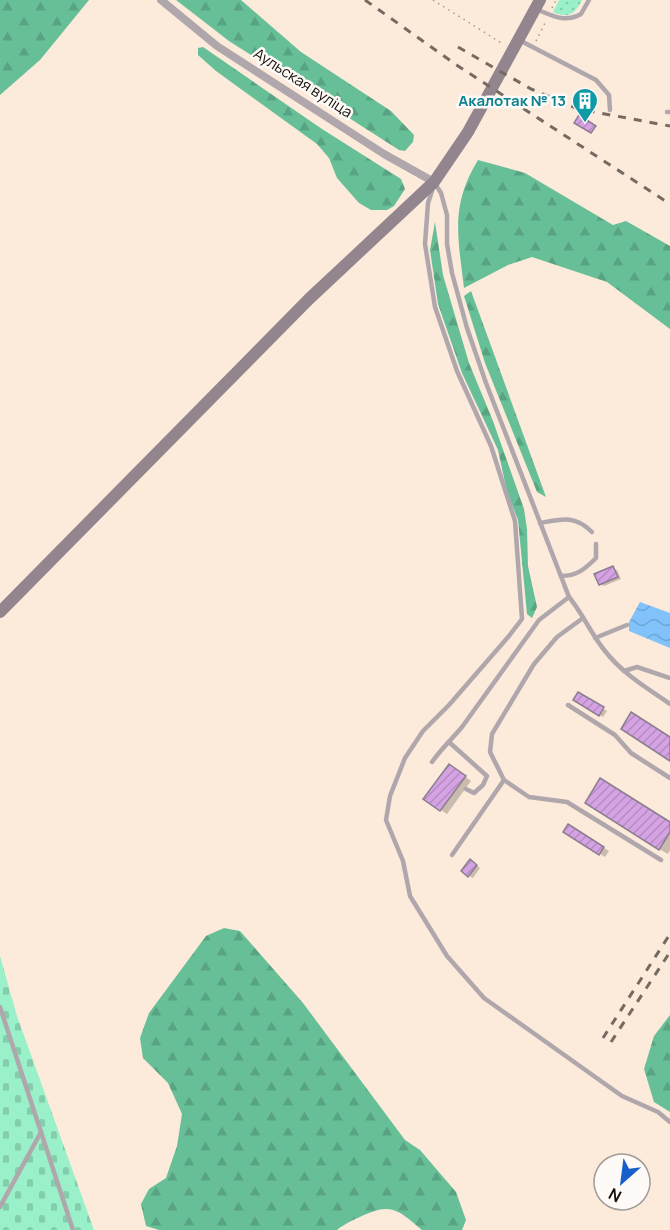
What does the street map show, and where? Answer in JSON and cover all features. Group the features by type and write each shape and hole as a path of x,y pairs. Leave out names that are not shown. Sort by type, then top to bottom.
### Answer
{"street":[{"name":"Аульская вуліца","path":"161,0 217,46 384,154 434,182"},
{"path":"0,612 309,299 434,182 468,132 537,4"}],"lane":[{"path":"537,4 549,14 567,20 581,14 589,0"},
{"path":"516,45 533,47 596,80 609,95 610,110"},
{"path":"434,182 441,194 447,215 450,264 467,328 486,384 569,597 579,609 595,638 624,671 670,704"},
{"path":"434,182 428,203 426,244 435,307 457,370 491,446 515,521 522,619 510,636 423,731 405,758 390,796 386,820 403,861 410,896 447,956 484,999 622,1096 658,1112 670,1122"},
{"path":"540,523 569,519 582,522 592,532"},
{"path":"561,576 571,576 585,570 596,558 596,544"},
{"path":"432,762 462,727 539,620 569,597"},
{"path":"583,618 557,637 534,664 492,734 490,752 504,780 529,797 567,802 661,860"},
{"path":"595,638 627,625"},
{"path":"624,671 637,667 670,678"},
{"path":"568,705 615,735 631,753 670,777"},
{"path":"449,742 487,776 483,785 474,793 466,789"},
{"path":"452,855 504,780"},
{"path":"0,1008 73,1230"},
{"path":"0,1025 3,1018"},
{"path":"0,1207 41,1132"}],"path":[{"path":"433,0 475,28 516,45"},
{"path":"533,47 556,0"}],"green space":[{"path":"0,0 89,0 40,60 0,95"},
{"path":"176,0 241,0 301,52 391,111 414,135 413,142 405,151 399,150 229,41"},
{"path":"559,0 582,0 574,12 563,15 553,12"},
{"path":"203,47 322,129 401,179 405,189 394,206 387,210 371,210 359,203 337,178 329,158 317,144 216,71 198,55 198,48"},
{"path":"478,160 525,173 613,225 626,221 670,246 670,329 607,282 532,257 508,265 464,288 458,222 463,192"},
{"path":"435,222 443,275 469,363 493,421 524,509 528,566 537,607 532,618 527,614 518,520 507,492 498,450 462,373 438,304 430,250"},
{"path":"471,291 546,497 537,492 485,363 464,296"},
{"path":"224,928 240,931 303,1003 405,1140 420,1150 456,1192 466,1220 462,1230 422,1230 400,1213 390,1209 374,1211 337,1230 159,1230 146,1226 141,1204 149,1189 166,1178 177,1146 182,1114 168,1083 143,1058 140,1038 149,1013 206,936"},
{"path":"0,956 17,1016 94,1230 0,1230"},
{"path":"670,1015 670,1112 654,1102 644,1069 654,1036"}],"water":[{"path":"640,602 670,613 670,648 629,631 629,622"}],"building":[{"name":"Акалотак № 13","path":"579,115 596,126 591,133 574,123"},
{"path":"613,566 618,577 599,585 594,574"},
{"path":"578,692 604,707 599,716 573,700"},
{"path":"631,712 670,737 670,761 621,729"},
{"path":"449,764 466,776 440,811 423,799"},
{"path":"600,778 670,822 670,832 659,850 585,803"},
{"path":"568,824 604,847 599,855 563,832"},
{"path":"470,859 477,865 468,877 461,871"}],"railway":[{"path":"365,0 458,66 670,204"},
{"path":"458,47 531,89 578,109 670,126"},
{"path":"603,1038 670,934"},
{"path":"611,1042 670,952"}],"place":[{"name":"Акалотак № 13","path":"585,124"}]}
